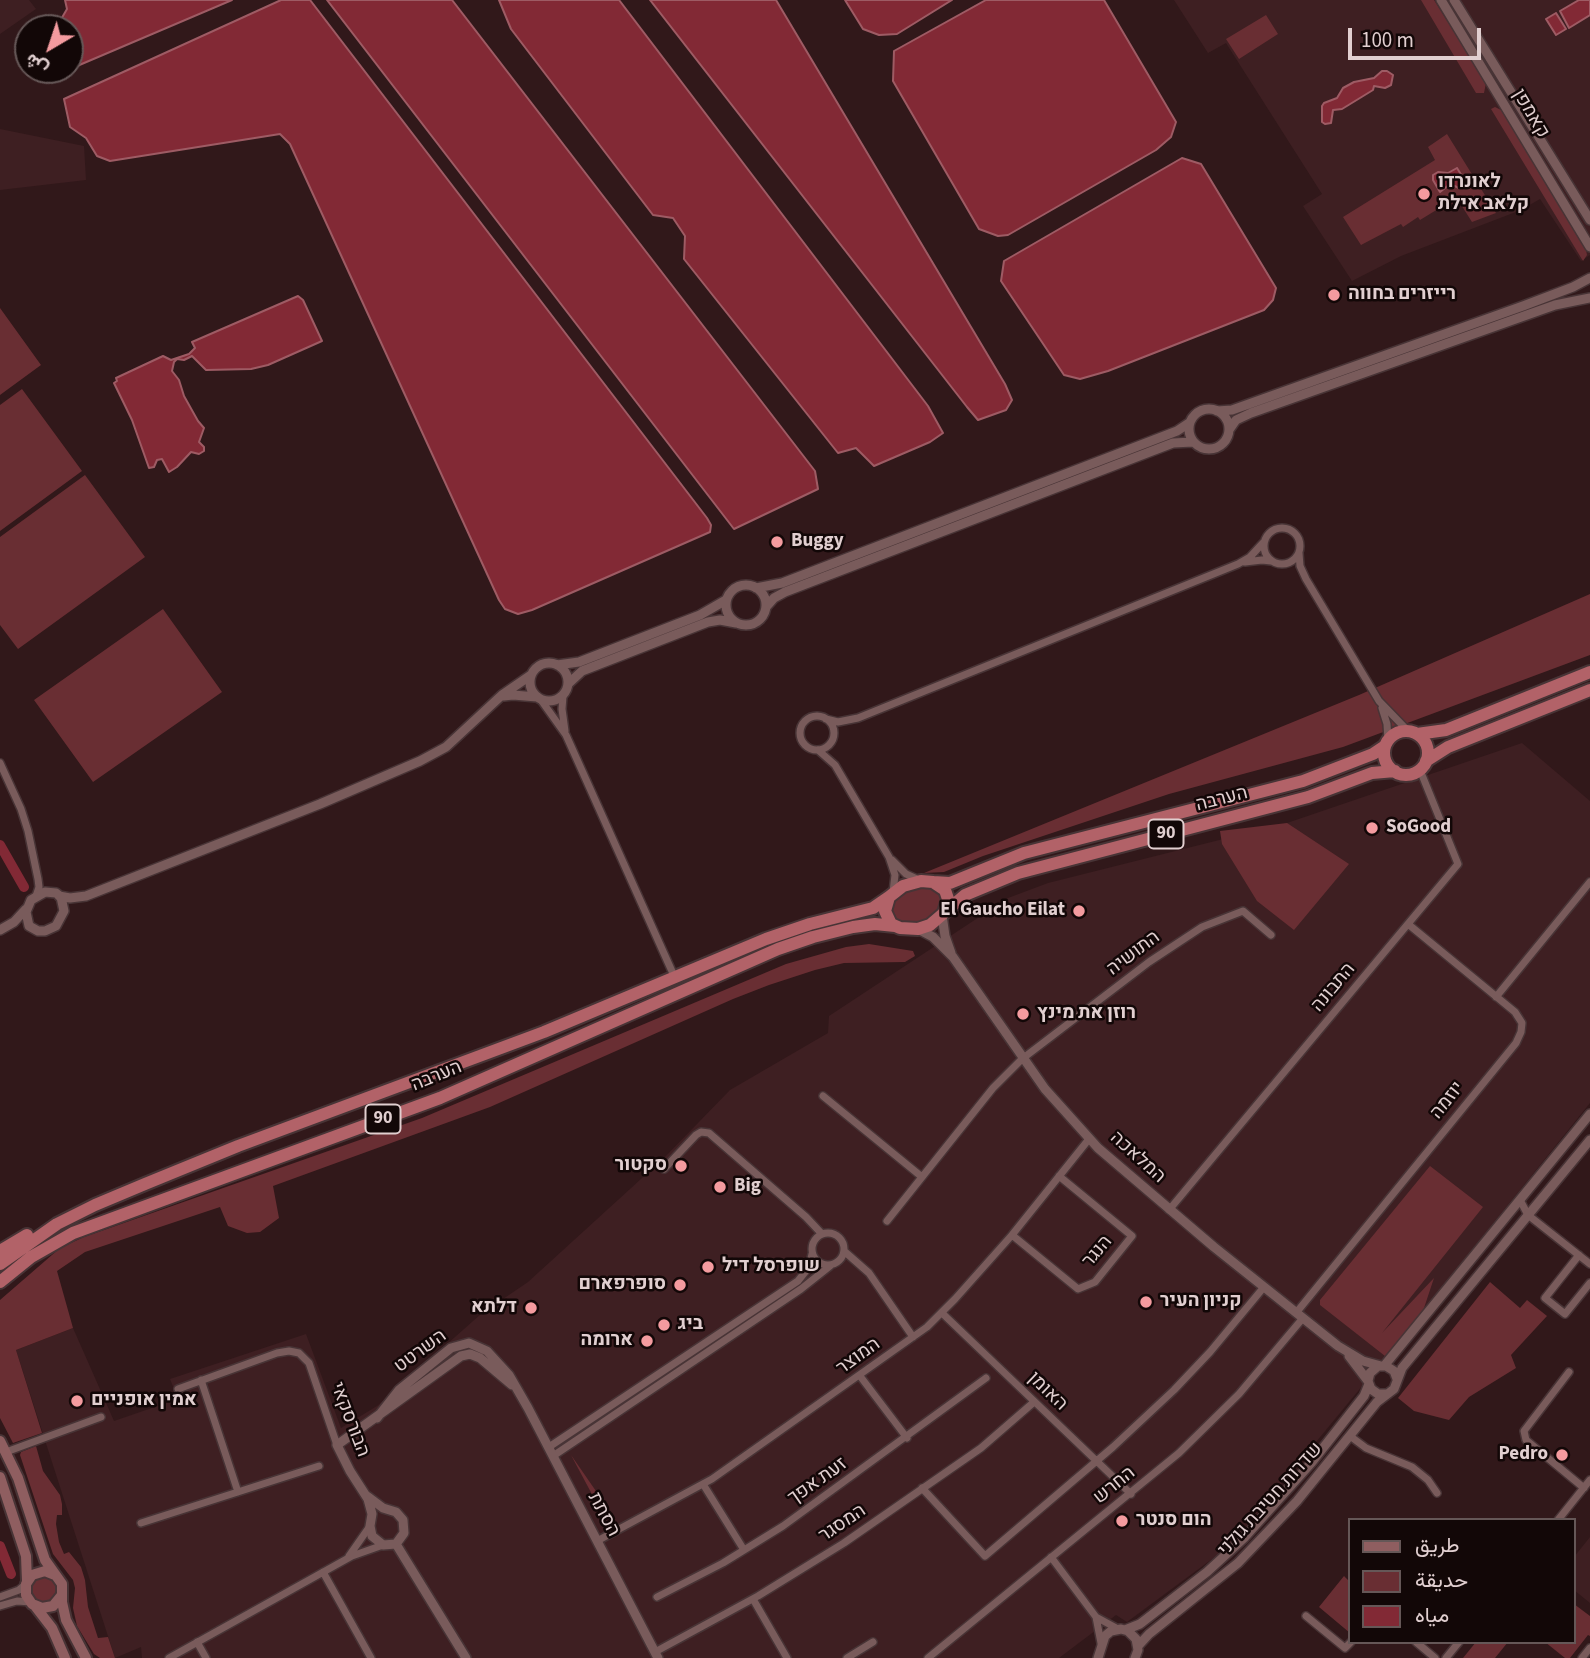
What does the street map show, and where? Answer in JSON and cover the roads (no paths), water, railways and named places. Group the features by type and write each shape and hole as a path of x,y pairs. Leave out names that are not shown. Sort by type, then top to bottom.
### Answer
{"highway":[{"path":"1590,672 1446,730 1397,733 1387,743 1384,757 1395,771 1405,775 1412,774 1448,747 1590,690"},
{"path":"1413,732 1427,745 1423,765"},
{"name":"הערבה","path":"927,882 950,883 1002,860 1303,782 1373,754 1387,743"},
{"name":"הערבה","path":"943,914 965,895 1018,873 1287,803 1372,774 1395,771"},
{"path":"927,882 942,887 947,895 948,904 943,914"},
{"name":"90","path":"891,895 909,883 927,882"},
{"path":"891,895 885,907 886,916 895,926"},
{"name":"הערבה","path":"0,1264 33,1239 70,1217 222,1152 482,1056 787,932 873,908 891,895"},
{"name":"90","path":"895,926 918,929 930,925 943,914"},
{"name":"הערבה","path":"0,1282 37,1253 73,1233 440,1098 767,953 839,930 871,924 895,926"},
{"path":"0,1251 36,1230 70,1217"}],"main road":[{"path":"0,1441 18,1478 42,1552 61,1584 66,1620 86,1658"},
{"path":"0,1477 26,1556 26,1595 52,1628 65,1658"},
{"path":"27,1583 38,1572 55,1575"},
{"path":"33,1604 42,1608 52,1606 62,1595"}],"street":[{"name":"קאמפן","path":"1441,0 1590,247"},
{"name":"קאמפן","path":"1454,0 1590,220"},
{"path":"1193,442 1188,430 1189,423 1192,417 1202,410 1232,410 1543,299 1590,279"},
{"path":"566,735 563,696 568,684 582,671 708,622 720,620 742,625 755,623 779,595 798,587 1173,443 1193,442 1205,449 1212,449 1223,443 1236,420 1251,413 1555,305 1590,298"},
{"path":"1217,411 1225,417 1229,430"},
{"path":"0,763 21,809 38,879 43,887 60,896 86,896 316,806 420,761 446,747 496,700 542,664 579,662 700,615 726,600 733,589 739,586 756,588 782,583 1177,431 1189,423"},
{"path":"835,765 818,750 803,743 800,738 803,722 813,716 838,722 858,718 1238,564 1264,543 1271,530 1280,527 1288,528 1298,537 1300,564 1306,579 1380,701 1387,724 1387,743"},
{"path":"1264,543 1265,553 1272,561"},
{"path":"1285,564 1299,553"},
{"path":"1238,564 1272,561 1298,570 1306,579"},
{"path":"756,588 762,594 766,607"},
{"path":"726,600 727,613 736,623"},
{"path":"557,665 565,672 568,684"},
{"path":"531,675 531,690 566,735 675,978"},
{"path":"496,700 513,695 551,701 563,696"},
{"path":"1380,701 1413,732"},
{"path":"818,750 858,718"},
{"path":"826,719 832,726 831,754 835,765 890,857 906,873 927,882"},
{"name":"התבונה","path":"1169,1210 1458,864 1423,765"},
{"path":"890,857 895,875 891,895"},
{"path":"0,931 17,919 36,896 38,879"},
{"path":"1496,997 1590,883"},
{"path":"36,896 48,891"},
{"path":"60,896 64,908 61,919"},
{"path":"0,931 19,928 49,930 86,896"},
{"path":"27,908 27,922 35,930"},
{"name":"התושיה","path":"1023,1059 1149,962 1202,927 1243,911 1271,935"},
{"name":"המלאכה","path":"943,914 945,936 953,957"},
{"name":"יוזמה","path":"1299,1315 1520,1037 1520,1019 1408,924"},
{"name":"המלאכה","path":"918,929 933,937 953,957 1055,1102 1089,1139 1169,1210 1338,1346 1354,1362 1368,1383"},
{"path":"887,1221 988,1093 1023,1059"},
{"path":"823,1096 922,1177"},
{"path":"1589,1142 1405,1364 1394,1389 1387,1394 1376,1393 1368,1383 1371,1371 1382,1366 1590,1114"},
{"path":"664,1169 693,1137 701,1132 711,1134 822,1234"},
{"name":"המוצר","path":"597,1541 703,1484 913,1337 942,1313 1012,1235 1089,1139"},
{"name":"הנגר","path":"1012,1235 1078,1289 1095,1282 1117,1255 1132,1236 1059,1176"},
{"path":"1520,1200 1528,1214 1590,1264"},
{"path":"551,1452 798,1281 809,1267 813,1242 822,1234 829,1233 838,1237 844,1251 872,1278 913,1337"},
{"path":"551,1452 801,1289 840,1260 844,1251"},
{"path":"812,1254 818,1262 830,1266"},
{"path":"1579,1255 1545,1297 1564,1314 1590,1283"},
{"path":"922,1488 985,1556 1096,1461 1192,1372 1264,1287"},
{"name":"האומן","path":"942,1313 1130,1494"},
{"name":"החרש","path":"929,1658 1179,1452 1232,1402 1268,1363 1299,1315"},
{"name":"השרטט","path":"337,1445 377,1418 403,1386 452,1348 463,1343 475,1344 487,1351 509,1375 516,1389"},
{"name":"המלאכה","path":"1338,1346 1368,1363 1382,1366"},
{"name":"הבורסקאי","path":"201,1380 277,1353 294,1351 303,1355 309,1363 337,1445 350,1471 367,1496 401,1517 405,1526 403,1536 396,1544"},
{"path":"1382,1366 1391,1369 1397,1379"},
{"path":"1569,1372 1524,1431 1526,1440 1584,1488"},
{"path":"860,1376 907,1438"},
{"name":"זעת אפך","path":"657,1597 744,1550 804,1512 986,1378"},
{"path":"178,1389 201,1380 238,1492"},
{"name":"שדרות חטיבת גולני","path":"1101,1652 1108,1633 1140,1624 1214,1566 1244,1538 1300,1477 1364,1396 1368,1383"},
{"name":"הסתת","path":"516,1389 657,1655"},
{"name":"שדרות חטיבת גולני","path":"1138,1654 1149,1634 1223,1577 1249,1553 1304,1494 1375,1404 1387,1394"},
{"name":"המסגר","path":"657,1655 833,1550 990,1441 1034,1402"},
{"path":"6,1452 101,1417"},
{"path":"1350,1436 1366,1448 1412,1467 1428,1480 1437,1493"},
{"path":"141,1523 319,1466"},
{"path":"1560,1518 1590,1480"},
{"path":"703,1484 744,1550"},
{"name":"הבורסקאי","path":"367,1496 374,1539 383,1545"},
{"path":"343,1561 358,1546 379,1513 389,1511"},
{"path":"169,1658 343,1561 367,1549 396,1544 466,1658"},
{"path":"1051,1558 1096,1617 1134,1636 1138,1654"},
{"path":"323,1572 371,1658"},
{"path":"0,1597 27,1583"},
{"path":"753,1599 787,1658"},
{"path":"0,1606 17,1601 33,1604"},
{"path":"1306,1616 1345,1648 1348,1644"},
{"path":"1096,1617 1101,1652"},
{"path":"197,1642 206,1658"},
{"path":"847,1658 873,1642"},
{"path":"1418,1644 1435,1658"},
{"path":"1446,1658 1457,1644"},
{"path":"1582,1658 1590,1648"}],"water":[{"path":"65,0 232,0 84,63 84,14 64,14 67,9"},
{"path":"281,0 310,0 707,518 711,525 710,532 532,610 518,614 505,609 290,144 280,134 110,161 97,156 86,138 70,127 64,99"},
{"path":"327,0 452,0 815,471 818,489 734,529"},
{"path":"499,0 619,0 928,406 943,433 930,442 874,466 856,448 838,453 684,259 685,236 673,218 653,215 511,29"},
{"path":"650,0 776,0 1005,384 1012,400 1006,410 978,420"},
{"path":"845,0 952,0 897,34 879,35 863,29"},
{"path":"986,0 1104,0 1176,122 1171,137 1156,150 1008,235 998,236 979,229 893,81 894,51"},
{"path":"1579,0 1590,0 1590,15 1569,28 1560,11"},
{"path":"1556,13 1566,29 1556,35 1546,19"},
{"path":"1382,71 1393,75 1391,85 1385,88 1374,86 1373,90 1342,109 1333,110 1331,123 1322,122 1324,103 1337,98 1343,88 1354,82 1374,78"},
{"path":"1182,158 1201,164 1276,288 1273,300 1264,310 1108,371 1080,379 1064,375 1001,281 1004,261"},
{"path":"1457,168 1465,184 1459,188 1450,184 1440,192 1433,175 1438,172 1448,173"},
{"path":"298,296 303,300 322,341 268,365 251,369 206,370 192,356 174,362 172,371 204,428 199,442 204,451 199,454 191,452 169,472 162,459 149,468 132,420 114,383 116,378 163,356 171,360 189,354 195,348 192,342"}],"waterway":[{"path":"0,845 24,887"},
{"path":"0,1546 11,1574"}],"place":[{"name":"לאונרדו קלאב אילת","path":"1424,194"},
{"name":"רייזרים בחווה","path":"1334,295"},
{"name":"Buggy","path":"777,542"},
{"name":"SoGood","path":"1372,828"},
{"name":"El Gaucho Eilat","path":"1079,911"},
{"name":"רוזן את מינץ","path":"1023,1014"},
{"name":"סקטור","path":"681,1166"},
{"name":"Big","path":"720,1187"},
{"name":"שופרסל דיל","path":"708,1267"},
{"name":"סופרפארם","path":"680,1285"},
{"name":"קניון העיר","path":"1146,1302"},
{"name":"דלתא","path":"531,1308"},
{"name":"ביג","path":"664,1325"},
{"name":"ארומה","path":"647,1341"},
{"name":"אמין אופניים","path":"77,1401"},
{"name":"Pedro","path":"1562,1455"},
{"name":"הום סנטר","path":"1122,1521"}]}
